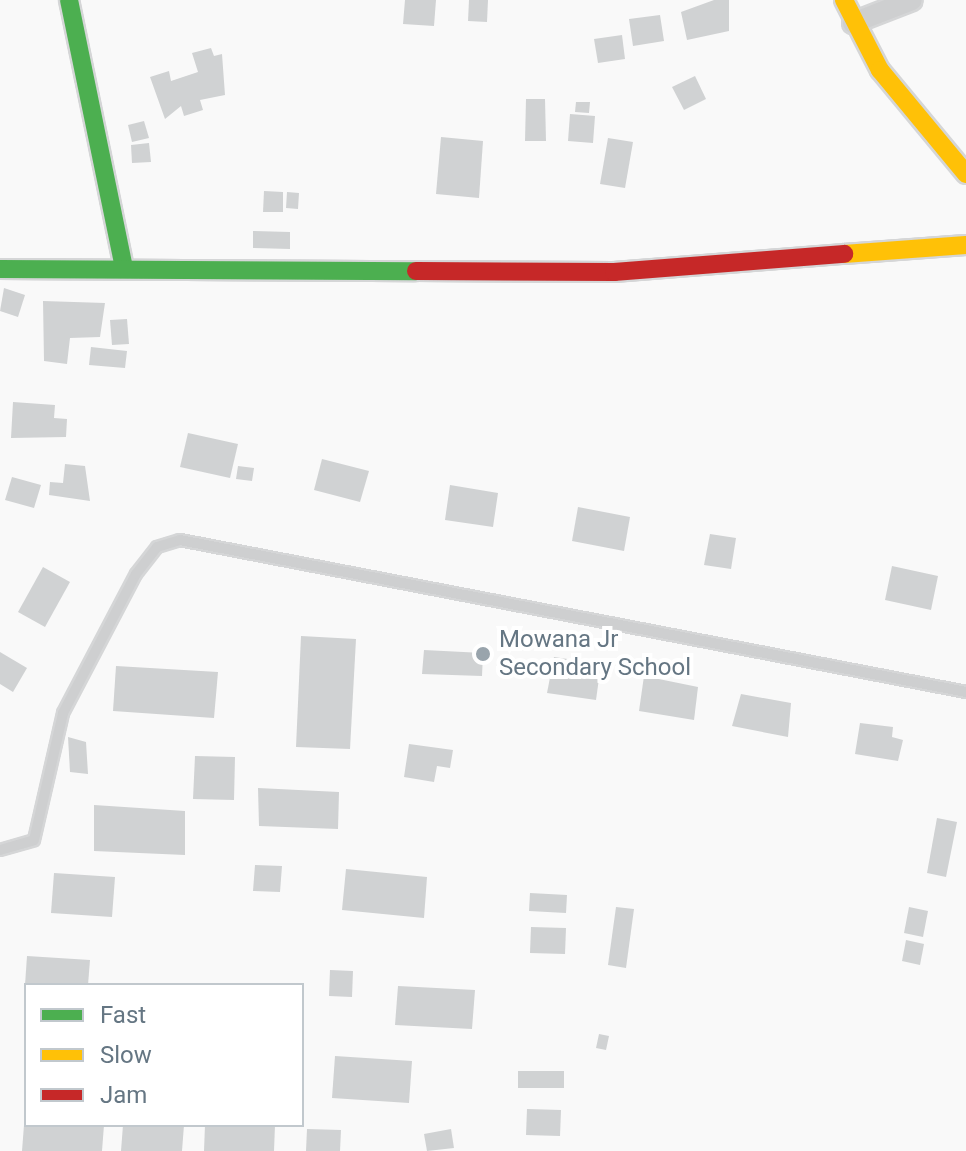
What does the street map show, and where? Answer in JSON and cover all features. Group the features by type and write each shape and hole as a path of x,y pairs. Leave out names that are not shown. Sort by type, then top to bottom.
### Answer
{"street":[{"path":"69,0 124,267"},
{"path":"844,0 853,23 880,70 966,174"},
{"path":"853,23 912,0"},
{"path":"0,269 124,267 614,272 966,245"}],"lane":[{"path":"0,850 34,840 70,698 136,574 157,547 180,540 966,692"}],"building":[{"path":"405,0 436,0 434,26 403,24"},
{"path":"469,0 488,0 487,22 468,21"},
{"path":"714,0 729,0 729,31 687,40 681,12"},
{"path":"660,15 664,41 633,46 629,19"},
{"path":"622,35 625,59 598,63 594,39"},
{"path":"211,48 214,56 222,54 225,95 200,100 203,110 184,116 181,106 165,119 150,77 169,71 171,81 198,72 192,53"},
{"path":"695,76 706,99 684,110 672,87"},
{"path":"526,99 545,99 546,141 525,141"},
{"path":"576,102 590,102 589,113 575,112"},
{"path":"570,114 595,116 593,143 568,141"},
{"path":"144,121 149,138 132,142 128,125"},
{"path":"441,137 483,141 479,198 436,194"},
{"path":"608,138 633,142 625,188 600,184"},
{"path":"149,143 151,162 132,163 131,145"},
{"path":"264,191 283,192 283,212 263,212"},
{"path":"287,192 299,193 298,209 286,208"},
{"path":"253,231 290,232 290,249 253,248"},
{"path":"4,288 25,295 18,317 0,311"},
{"path":"43,301 105,303 100,337 70,338 67,364 44,361"},
{"path":"127,319 129,344 112,345 110,320"},
{"path":"91,347 127,351 125,368 89,365"},
{"path":"13,402 55,405 54,418 67,419 66,437 11,438"},
{"path":"188,433 238,444 230,478 180,467"},
{"path":"322,459 369,471 360,502 314,490"},
{"path":"65,464 85,466 90,501 49,495 50,482 63,483"},
{"path":"238,466 254,468 252,481 236,479"},
{"path":"12,477 41,485 34,508 5,500"},
{"path":"450,485 498,493 493,527 445,520"},
{"path":"578,507 630,517 624,551 572,541"},
{"path":"710,534 736,538 731,569 704,565"},
{"path":"892,566 938,576 931,610 885,600"},
{"path":"43,567 70,582 45,627 18,612"},
{"path":"301,636 356,639 350,749 296,747"},
{"path":"424,650 483,653 482,676 422,674"},
{"path":"0,652 27,668 13,692 0,684"},
{"path":"554,657 601,664 596,700 547,693"},
{"path":"116,666 218,672 214,718 113,711"},
{"path":"644,676 698,687 694,720 639,711"},
{"path":"741,694 791,703 788,737 732,726"},
{"path":"860,723 893,727 892,737 903,740 898,761 855,754"},
{"path":"68,737 86,742 88,774 70,772"},
{"path":"409,744 453,750 450,768 437,766 434,782 404,777"},
{"path":"195,756 235,757 234,800 193,799"},
{"path":"258,788 339,792 338,829 259,826"},
{"path":"94,805 185,811 185,855 94,851"},
{"path":"937,818 957,822 946,877 927,873"},
{"path":"255,865 282,866 280,892 253,891"},
{"path":"346,869 427,877 424,918 342,910"},
{"path":"54,873 115,877 112,917 51,913"},
{"path":"530,893 567,895 566,913 529,911"},
{"path":"616,907 634,909 626,968 608,965"},
{"path":"909,907 928,911 923,937 904,933"},
{"path":"531,927 566,928 565,954 530,953"},
{"path":"906,940 924,944 920,965 902,961"},
{"path":"27,956 90,960 88,983 25,983"},
{"path":"330,970 353,971 352,997 329,996"},
{"path":"398,986 475,990 472,1029 395,1025"},
{"path":"599,1034 609,1036 606,1050 596,1048"},
{"path":"335,1056 412,1061 409,1103 332,1098"},
{"path":"518,1071 564,1071 564,1088 518,1088"},
{"path":"527,1109 561,1110 560,1136 526,1135"},
{"path":"24,1125 104,1127 102,1151 22,1151"},
{"path":"123,1127 184,1127 182,1151 121,1151"},
{"path":"205,1127 275,1127 274,1151 204,1151"},
{"path":"307,1129 341,1130 340,1151 306,1151"},
{"path":"451,1129 454,1148 427,1151 424,1134"}],"traffic: fast":[{"path":"69,0 124,267"},
{"path":"0,269 416,271"}],"traffic: slow":[{"path":"844,0 880,70 966,174"},
{"path":"844,254 966,245"}],"traffic: jam":[{"path":"416,271 614,272 844,254"}],"place":[{"name":"Mowana Jr Secondary School","path":"483,654"}]}
